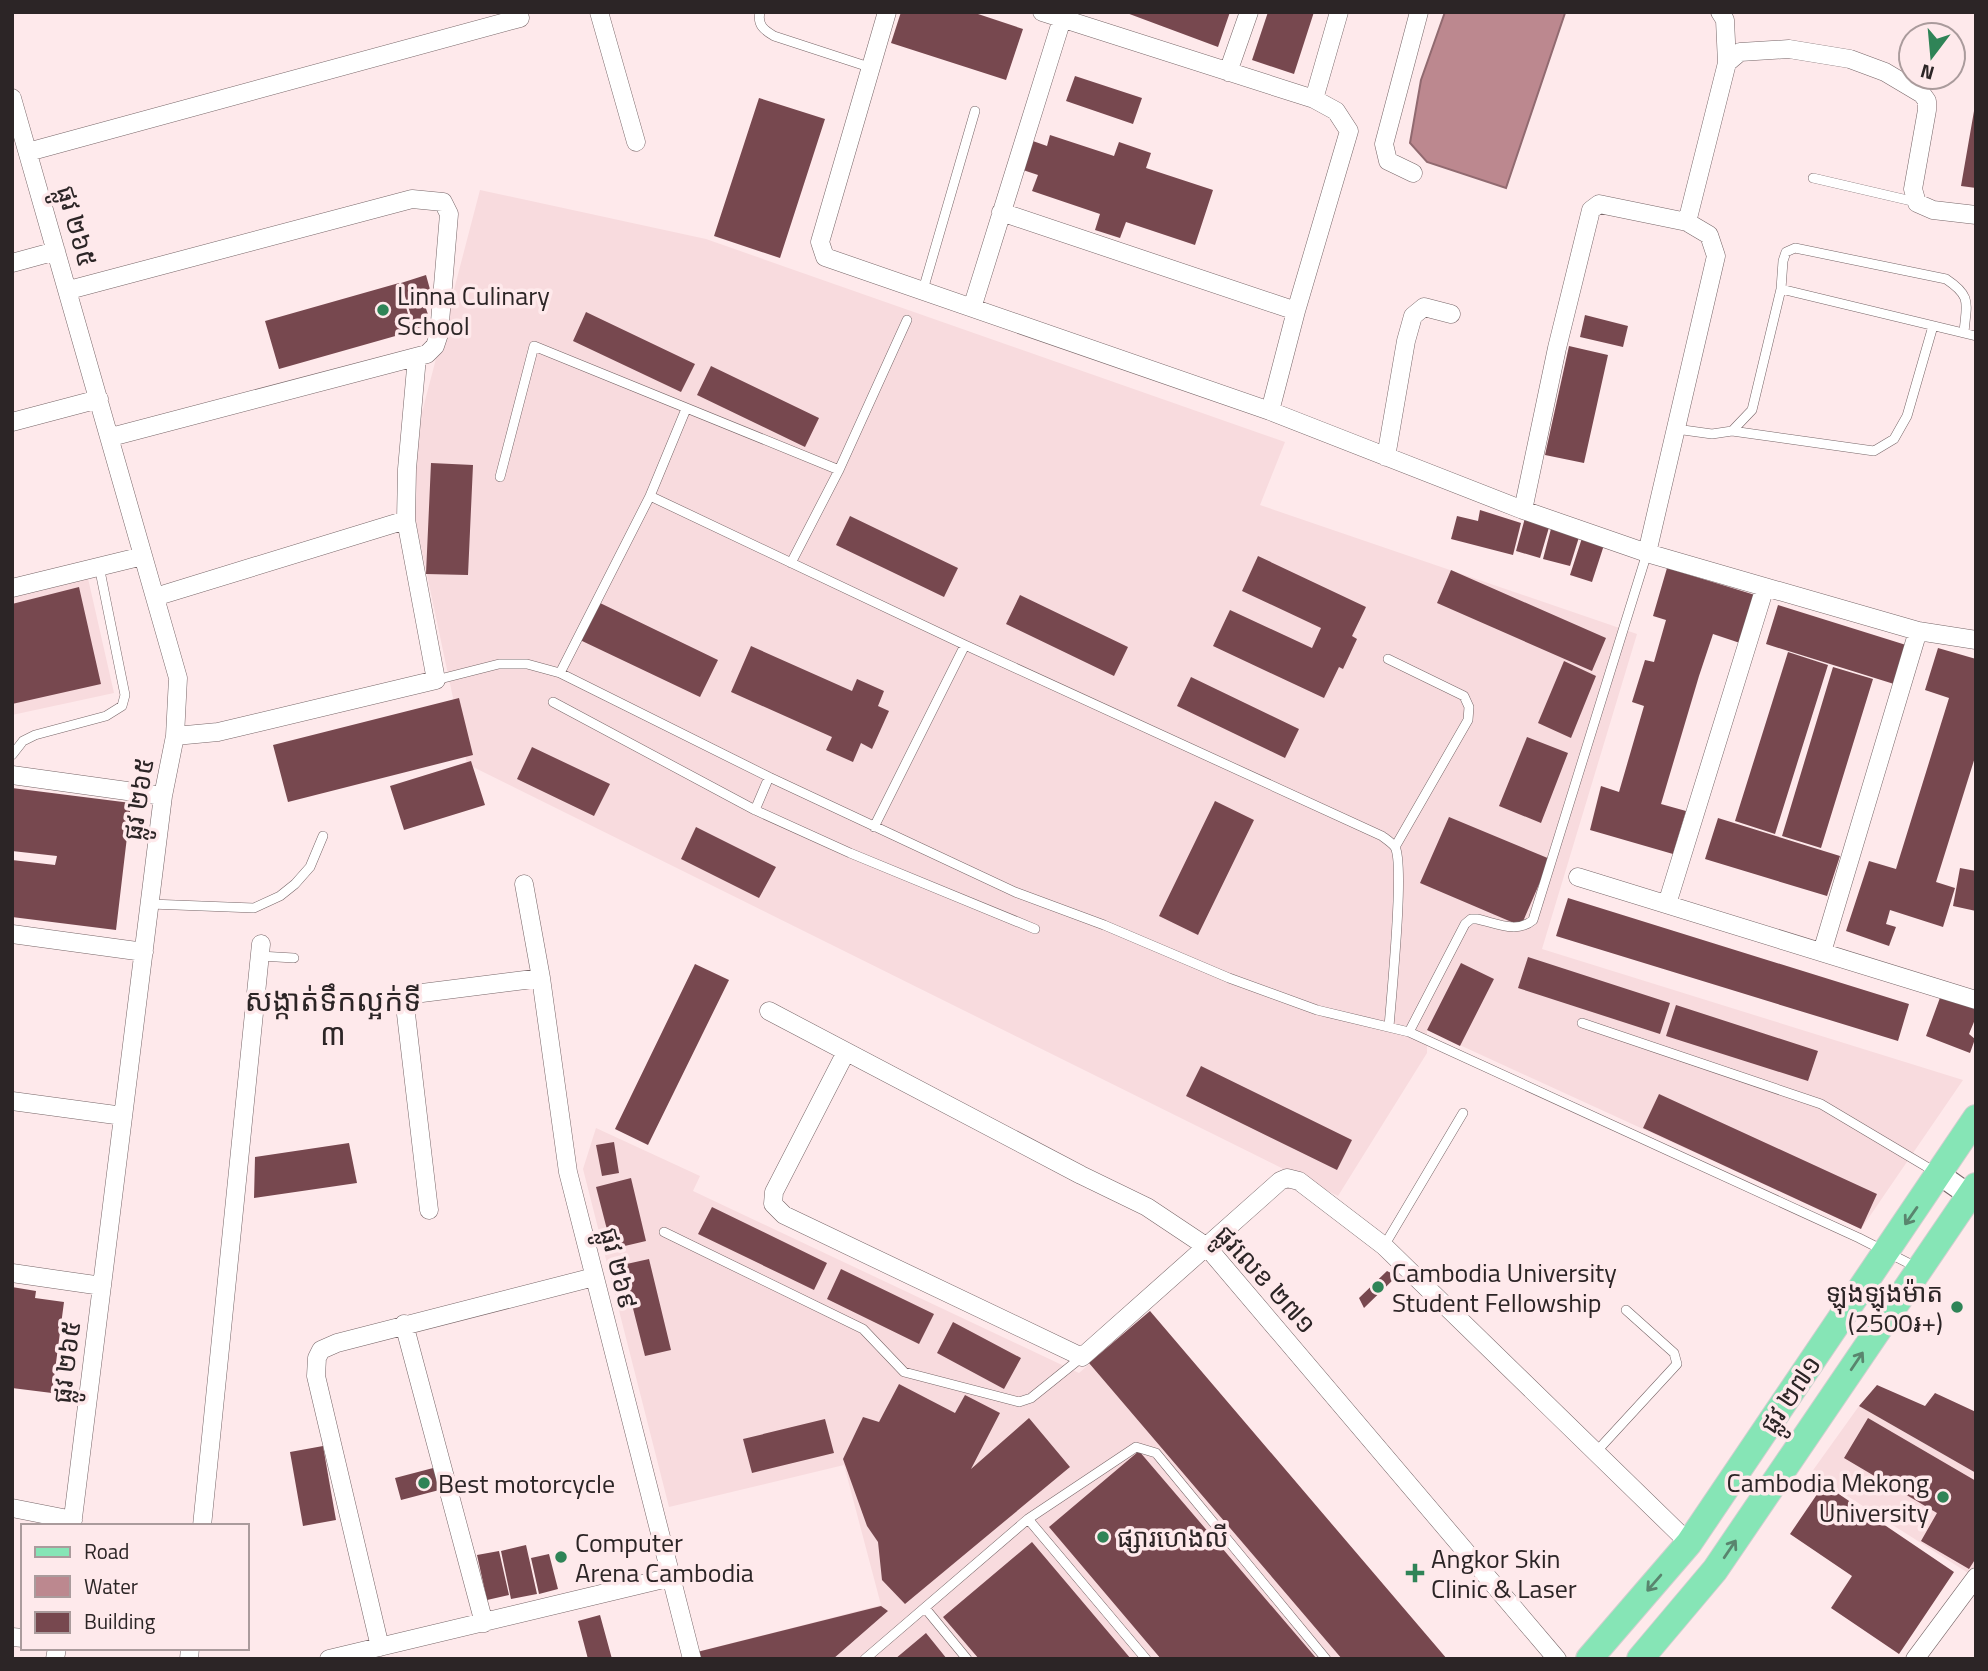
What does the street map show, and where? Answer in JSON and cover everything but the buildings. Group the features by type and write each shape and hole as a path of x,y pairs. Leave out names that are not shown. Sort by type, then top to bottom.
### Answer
{"main road":[{"name":"ផ្លូវ ២៧១","path":"1589,1659 1689,1543 1976,1118"},
{"name":"ផ្លូវ ២៧១","path":"1640,1659 1715,1570 1974,1194"}],"street":[{"path":"599,12 636,142"},
{"path":"887,12 820,242 825,257 1270,411 1523,510 1647,553 1918,631 1976,640"},
{"path":"1042,12 1314,99 1336,111 1349,131 1296,311 1270,411"},
{"path":"1228,72 1249,12"},
{"path":"1314,99 1339,12"},
{"path":"1413,173 1388,161 1384,144 1419,12"},
{"path":"1687,222 1727,63 1725,20 1720,12"},
{"path":"28,152 520,18"},
{"path":"972,308 1062,19"},
{"path":"1727,63 1740,52 1789,49 1850,59 1885,72 1922,94 1927,101 1927,110 1913,189 1917,203 1933,210 1976,215"},
{"name":"ផ្លូវ ២៦៥","path":"14,108 69,290 178,678 175,736 163,796 72,1523"},
{"path":"69,290 412,199 443,202 449,214 439,334 435,346 427,354 111,437"},
{"path":"1523,510 1557,348 1591,209 1599,204 1687,222 1709,235 1716,256 1647,553"},
{"path":"1001,212 1296,311"},
{"path":"12,263 56,251"},
{"path":"1387,457 1406,341 1413,316 1424,307 1451,314"},
{"path":"175,736 218,732 436,680 406,520 407,469 417,357"},
{"path":"12,422 99,399"},
{"path":"155,597 406,520"},
{"path":"12,588 143,556"},
{"path":"1667,904 1765,587"},
{"path":"1822,952 1918,631"},
{"path":"12,775 163,796"},
{"path":"1578,877 1976,1000"},
{"name":"ផ្លូវ ២៦៩","path":"524,884 541,978 568,1172 692,1659"},
{"path":"12,933 144,952"},
{"path":"202,1524 261,950"},
{"path":"429,1210 406,1014 407,1002 414,994 541,978"},
{"name":"ផ្លូវលេខ ២៧១","path":"769,1011 1147,1207 1208,1247 1557,1659"},
{"path":"846,1052 774,1192 774,1204 785,1215 1082,1357 1280,1181 1287,1178 1299,1181 1384,1246 1689,1543"},
{"path":"12,1101 123,1116"},
{"path":"1939,1174 1974,1194"},
{"path":"12,1273 102,1286"},
{"path":"380,1647 316,1377 317,1358 321,1350 404,1324 594,1277"},
{"path":"404,1324 484,1623"},
{"path":"12,1508 72,1523"},
{"path":"329,1659 672,1577"},
{"path":"1915,1659 1976,1577"}],"lane":[{"path":"760,12 758,19 763,29 774,36 869,67"},
{"path":"923,290 975,111"},
{"path":"1813,178 1917,203"},
{"path":"1732,432 1752,410 1781,289 1783,261 1786,252 1795,248 1947,279 1961,289 1966,298 1964,333"},
{"path":"1781,289 1976,336"},
{"path":"791,563 839,470 907,320"},
{"path":"1676,429 1712,434 1732,432 1874,451 1894,439 1907,416 1933,326"},
{"path":"500,477 534,346 839,470"},
{"path":"560,673 650,496 686,409"},
{"path":"650,496 965,645 1382,836 1395,847"},
{"path":"1409,1032 1465,924 1471,919 1477,919 1515,928 1526,927 1533,920 1647,553"},
{"path":"12,755 23,741 35,735 106,716 122,706 125,695 99,566"},
{"path":"874,827 965,645"},
{"path":"1388,659 1464,696 1469,707 1468,720 1395,847 1398,867 1396,929 1389,1027"},
{"path":"436,680 499,664 527,664 560,673 769,777 1015,892 1104,925 1229,978 1317,1010 1409,1032 1920,1269"},
{"path":"553,702 755,810 850,853 1035,929"},
{"path":"755,810 769,777"},
{"path":"150,904 254,908 295,884 310,867 323,836"},
{"path":"261,950 294,958"},
{"path":"1582,1023 1821,1104 1939,1174"},
{"path":"1384,1246 1463,1113"},
{"path":"664,1232 863,1329 904,1372 1019,1402 1031,1398 1082,1357"},
{"path":"1596,1452 1676,1364 1674,1353 1626,1310"},
{"path":"865,1659 1028,1519 1136,1447 1156,1453 1326,1659"},
{"path":"1028,1519 1146,1659"},
{"path":"925,1608 967,1659"}],"shaded area":[{"path":"480,190 706,239 1285,442 1260,505 1637,634 1542,949 1963,1080 1861,1229 1427,1030 1427,1053 1338,1196 467,764 408,485 420,420"},
{"path":"87,574 114,693 12,715 12,594"},
{"path":"596,1128 700,1176 693,1191 1079,1373 1150,1311 1447,1659 694,1659 693,1653 881,1605 844,1465 669,1507 583,1169"},
{"path":"1859,1406 1976,1473 1976,1578 1811,1473"}],"water":[{"path":"1445,12 1565,13 1506,188 1427,162 1410,143 1421,80"}],"place":[{"name":"Linna Culinary School","path":"383,310"},
{"name":"Cambodia University Student Fellowship","path":"1378,1287"},
{"name":"ឡុងឡុងម៉ាត (2500៛+)","path":"1957,1307"},
{"name":"Best motorcycle","path":"424,1483"},
{"name":"Cambodia Mekong University","path":"1943,1497"},
{"name":"ផ្សារហេងលី","path":"1103,1537"},
{"name":"Computer Arena Cambodia","path":"561,1557"},
{"name":"Angkor Skin Clinic & Laser","path":"1415,1573"}],"district":[{"name":"សង្កាត់ទឹកល្អក់ទី ៣","path":"333,1017"}]}
